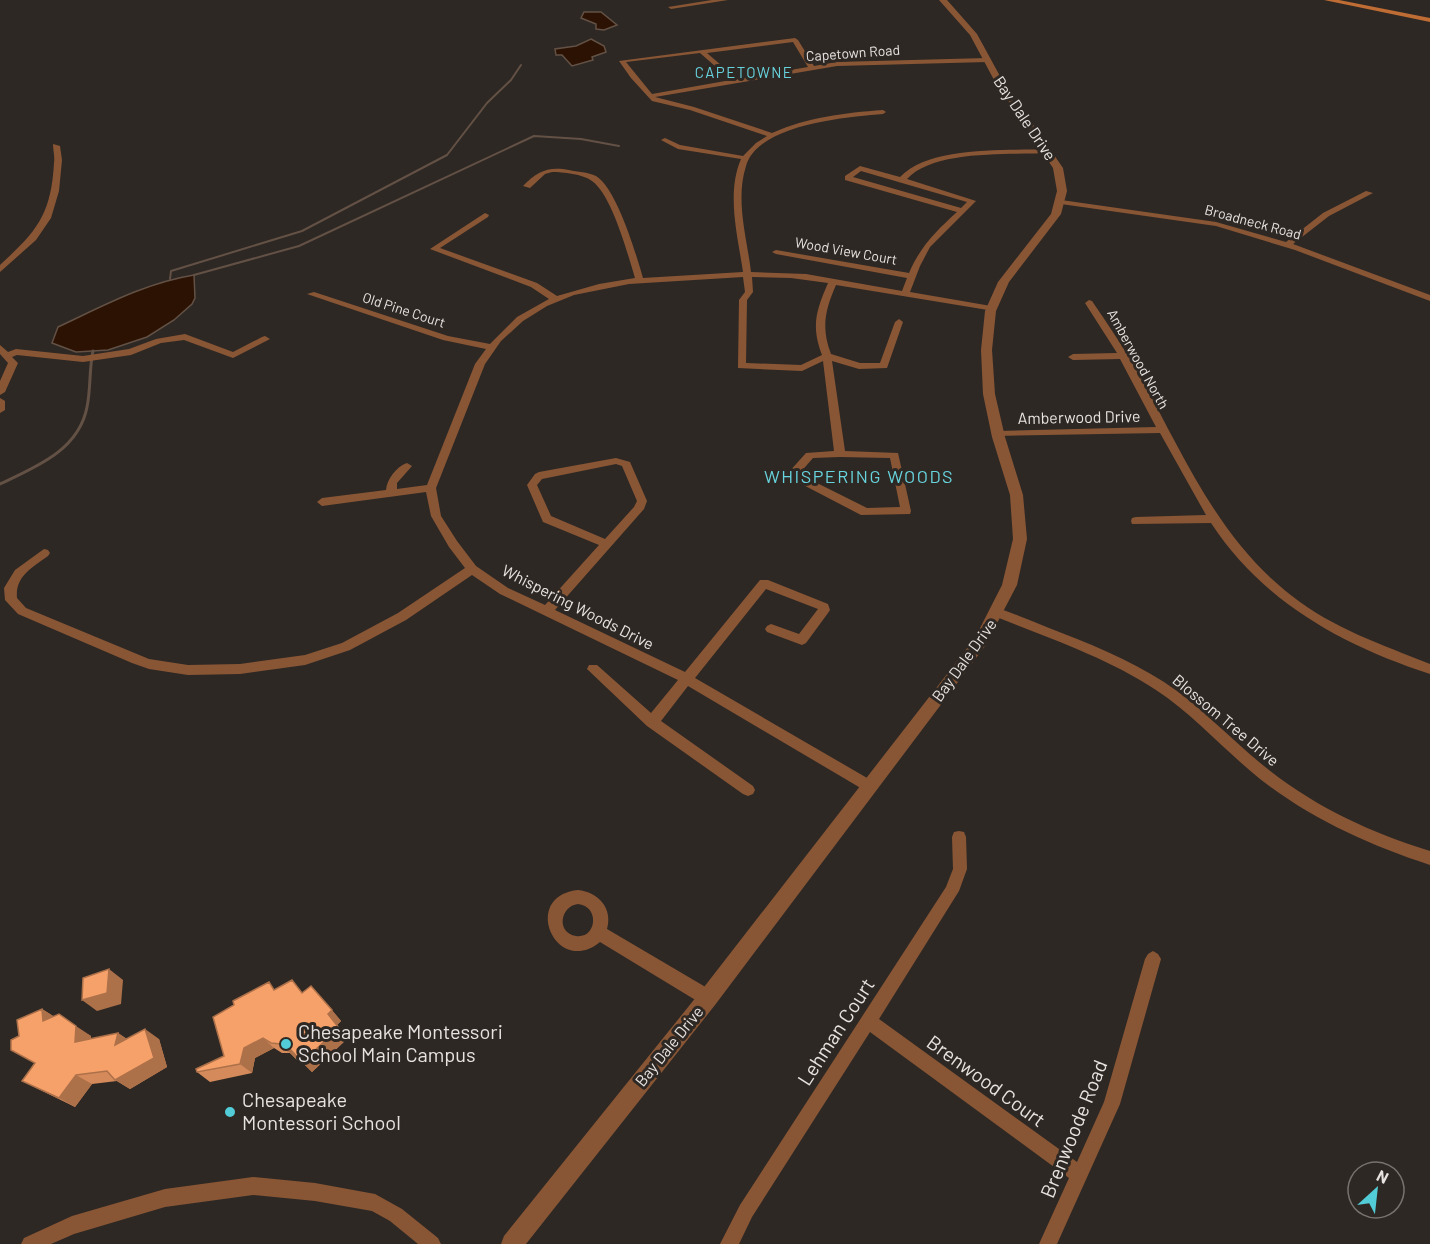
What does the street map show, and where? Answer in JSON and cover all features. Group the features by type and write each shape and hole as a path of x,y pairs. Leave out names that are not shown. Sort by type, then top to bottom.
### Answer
{"main road":[{"path":"1328,0 1430,20"}],"street":[{"path":"671,7 724,0"},
{"name":"Bay Dale Drive","path":"512,1244 708,998 980,642 998,613 1011,584 1017,559 1020,522 1015,489 989,404 985,378 985,355 991,309 1005,279 1051,224 1061,202 1062,191 1058,168 1049,151 987,60 973,34 943,0"},
{"path":"771,135 692,108 654,100 622,61 795,40 811,67"},
{"path":"701,51 734,80"},
{"name":"Capetown Road","path":"651,96 811,67 857,63 987,60"},
{"path":"883,112 834,118 797,126 771,135 745,158 738,195 740,230 749,292 743,300 741,366 802,368 826,356 859,366 884,366 899,322"},
{"path":"665,140 678,147 745,158"},
{"path":"0,269 42,229 48,220 57,194 59,155 57,146"},
{"path":"902,180 912,169 929,162 953,157 1049,151"},
{"path":"527,186 543,171 553,168 594,178 603,186 624,232 640,280"},
{"path":"905,294 911,276 930,241 963,211 972,201 860,168 848,178 963,211"},
{"path":"1288,244 1310,224 1370,193"},
{"name":"Broadneck Road","path":"1061,202 1216,224 1288,244 1430,298"},
{"path":"485,215 434,249 534,285 555,299"},
{"name":"Wood View Court","path":"776,252 911,276"},
{"path":"322,502 431,488 476,374 490,347 521,319 555,299 599,285 640,280 748,274 806,277 991,309"},
{"path":"833,282 819,314 840,454"},
{"name":"Old Pine Court","path":"311,294 446,338 490,347"},
{"name":"Amberwood North","path":"1089,303 1104,323 1123,356 1212,519 1243,560 1288,600 1322,621 1430,669"},
{"path":"4,351 83,359 131,352 159,341 185,337 233,355 265,339"},
{"path":"0,392 13,363 4,351"},
{"path":"1073,357 1123,356"},
{"path":"0,401 0,410"},
{"name":"Amberwood Drive","path":"998,434 1162,430"},
{"path":"840,454 894,455 906,511 865,512 792,475 810,455 840,454"},
{"path":"547,611 639,509 642,501 626,464 616,461 539,476 532,485 547,519 607,544"},
{"path":"392,493 392,482 407,466"},
{"name":"Whispering Woods Drive","path":"431,488 436,516 453,544 472,569 504,591 687,679 869,786"},
{"path":"1136,521 1212,519"},
{"path":"44,553 19,573 10,588 12,600 22,611 136,660 188,671 264,667 326,654 386,627 472,569"},
{"path":"651,722 764,583 824,607 802,640 771,629"},
{"name":"Blossom Tree Drive","path":"998,613 1133,670 1160,686 1265,775 1320,813 1395,848 1430,858"},
{"path":"593,669 651,722 748,790"},
{"name":"Lehman Court","path":"729,1244 746,1211 952,891 960,869 959,837"},
{"path":"598,932 708,998"},
{"name":"Brenwoode Road","path":"1048,1244 1112,1104 1153,959"},
{"name":"Brenwood Court","path":"868,1021 1080,1175"},
{"path":"30,1244 72,1225 165,1198 253,1186 315,1192 375,1203 396,1215 432,1244"}],"shaded area":[{"path":"584,12 601,12 617,25 604,30 596,29 596,24 581,18"},
{"path":"591,39 604,46 606,52 592,57 593,60 572,66 562,55 556,55 555,49 576,46"},
{"path":"194,275 195,298 192,304 174,320 147,337 108,350 76,352 52,343 58,327 108,303 141,289"}],"building":[{"path":"109,969 107,993 82,1000 83,978"},
{"path":"292,980 302,993 311,986 332,1010 328,1014 339,1028 302,1062 290,1049 288,1051 281,1044 271,1043 263,1038 244,1048 240,1064 197,1072 196,1069 224,1056 213,1017 234,1005 233,1001 269,982 274,990"},
{"path":"42,1009 43,1021 59,1014 76,1026 75,1042 118,1033 115,1045 145,1029 154,1058 115,1080 107,1071 76,1075 59,1098 22,1081 35,1063 11,1050 11,1040 19,1036 17,1020"}],"waterway":[{"path":"170,279 171,271 302,231 447,155 487,103 511,80 521,65"},
{"path":"194,275 299,246 534,136 581,139 619,146"},
{"path":"0,484 41,464 65,446 75,435 87,407 93,351"}],"place":[{"name":"Chesapeake Montessori School Main Campus","path":"286,1044"},
{"name":"Chesapeake Montessori School","path":"230,1112"}],"district":[{"name":"CAPETOWNE","path":"744,73"},
{"name":"WHISPERING WOODS","path":"859,477"}]}
